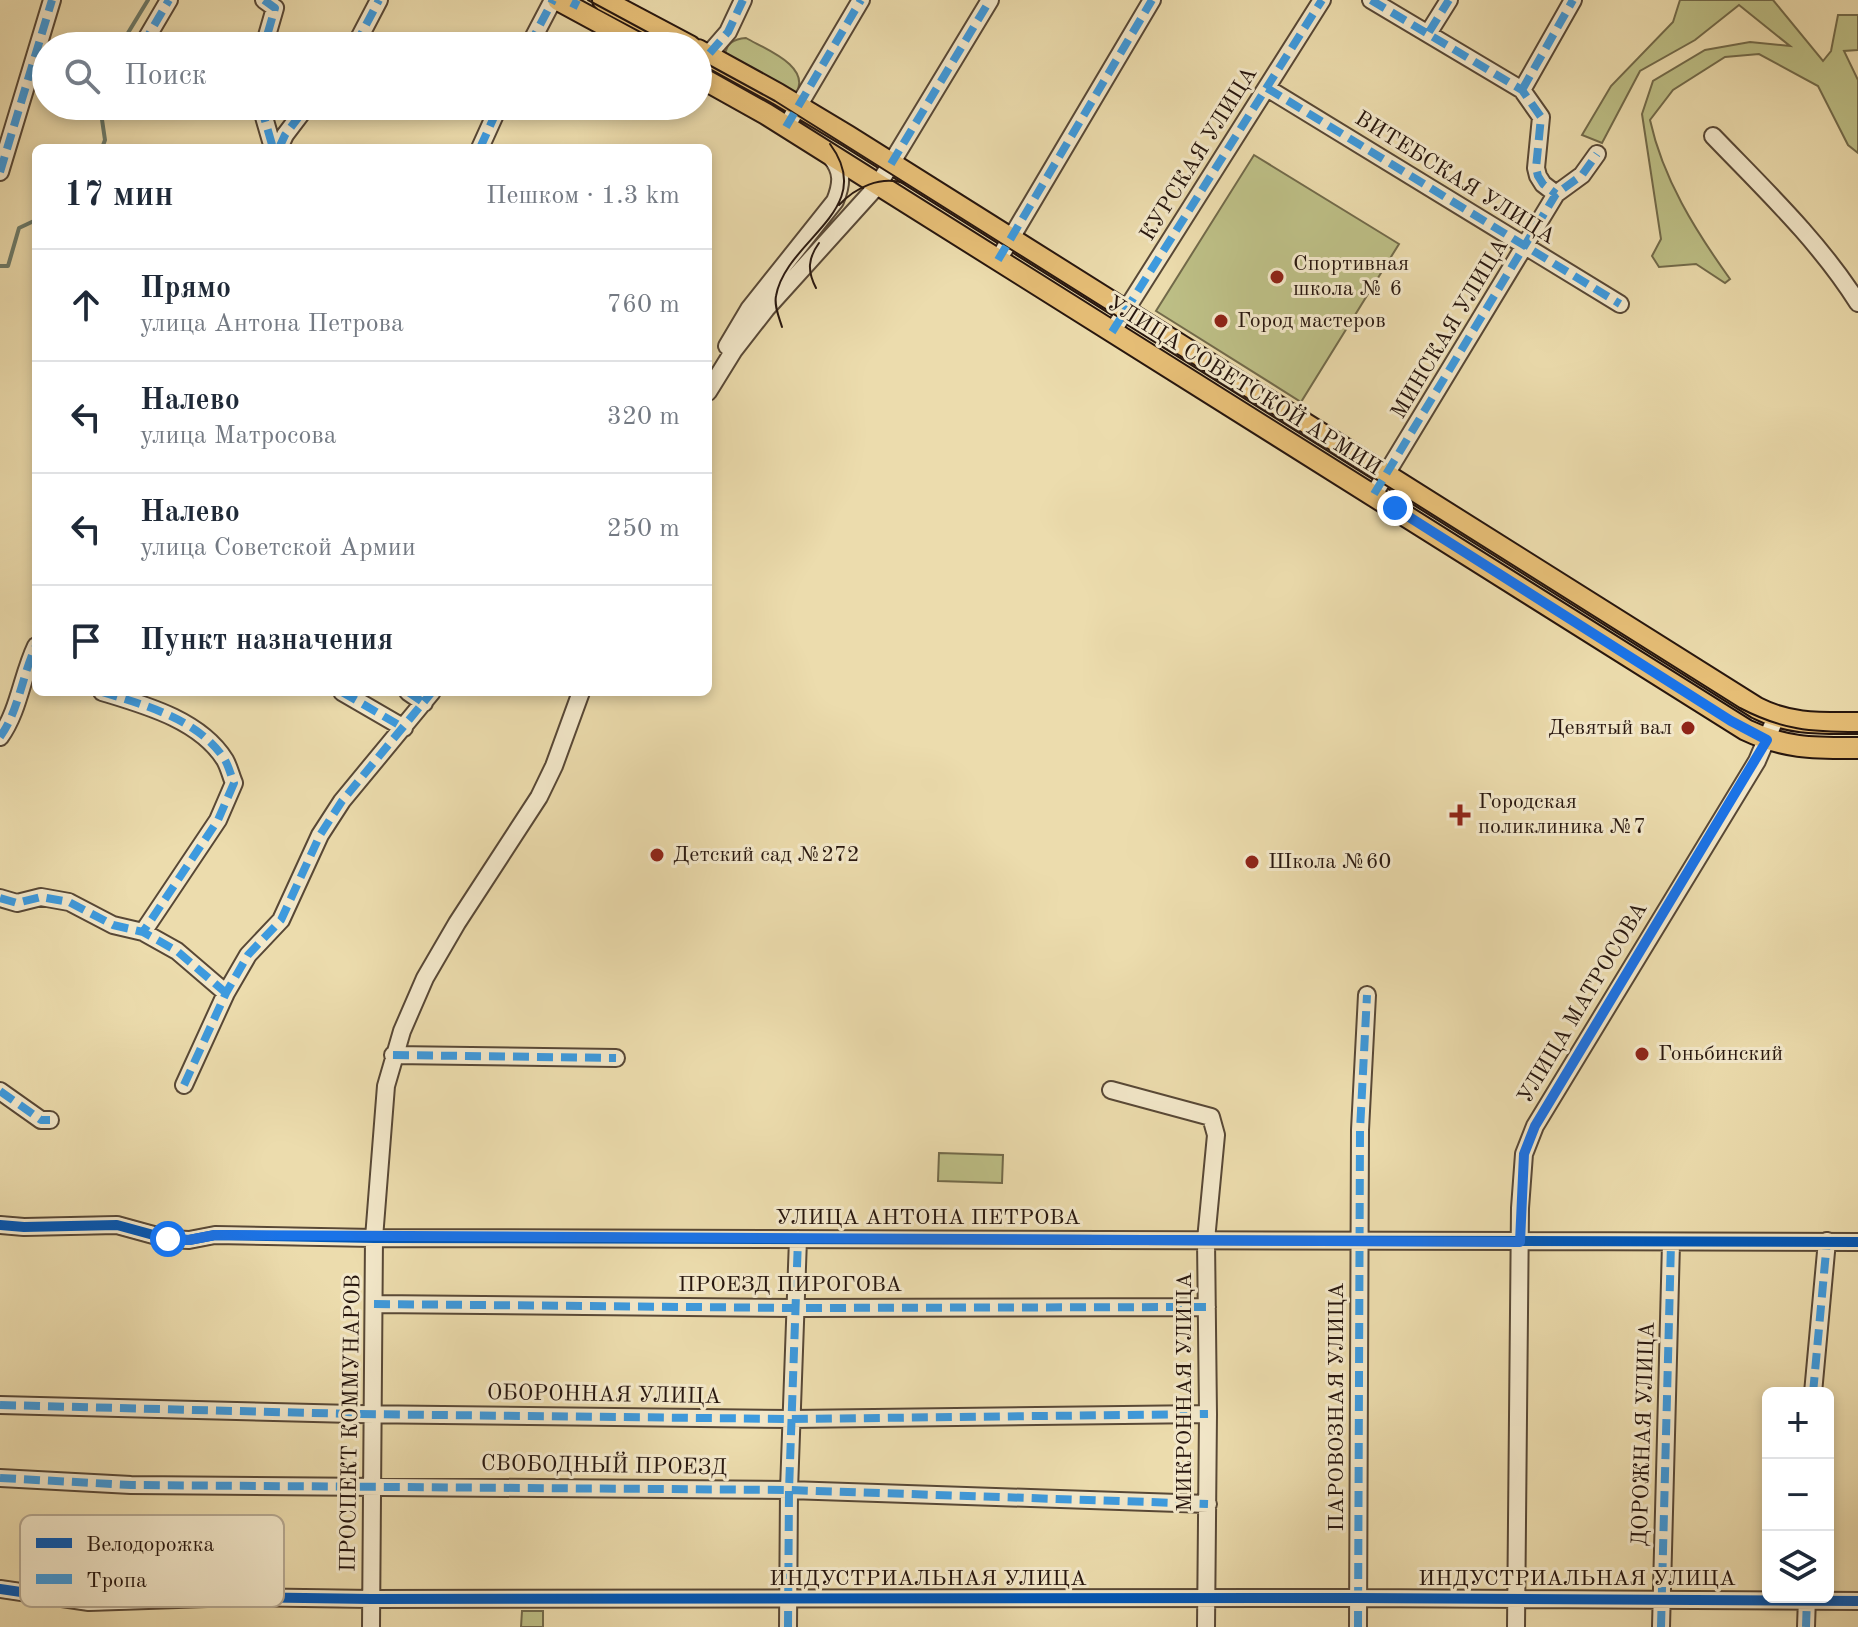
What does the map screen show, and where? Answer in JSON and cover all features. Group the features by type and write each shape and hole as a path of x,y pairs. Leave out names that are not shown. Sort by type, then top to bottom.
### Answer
{"main road":[{"name":"УЛИЦА СОВЕТСКОЙ АРМИИ","path":"603,0 654,32"},
{"path":"565,2 618,32"},
{"name":"УЛИЦА СОВЕТСКОЙ АРМИИ","path":"712,66 799,106 1757,708 1776,717 1802,723 1858,723"},
{"name":"УЛИЦА СОВЕТСКОЙ АРМИИ","path":"712,71 786,127 1374,494 1738,726 1767,740 1806,748 1858,748"}],"street":[{"path":"42,32 52,0"},
{"path":"150,32 169,0"},
{"path":"264,0 275,8 268,32"},
{"path":"362,32 379,0"},
{"path":"712,47 728,32 743,0"},
{"path":"786,127 861,0"},
{"path":"712,386 734,350 766,309 878,185 990,0"},
{"path":"998,260 1152,0"},
{"name":"КУРСКАЯ УЛИЦА","path":"1112,332 1322,0"},
{"path":"1371,0 1522,90 1541,117 1536,168 1538,176 1556,194"},
{"path":"1429,32 1449,0"},
{"path":"1522,90 1573,0"},
{"path":"540,32 565,2"},
{"path":"0,172 32,66"},
{"name":"ВИТЕБСКАЯ УЛИЦА","path":"1267,88 1620,304"},
{"path":"265,120 272,144"},
{"path":"281,144 296,120"},
{"path":"482,144 493,120"},
{"path":"1713,136 1792,217 1858,303"},
{"path":"712,382 742,318 835,201 840,170 827,153"},
{"name":"МИНСКАЯ УЛИЦА","path":"1374,494 1556,194 1582,175 1597,154"},
{"path":"839,190 855,170 871,161 891,164"},
{"path":"1538,599 1551,579"},
{"path":"0,737 32,667"},
{"path":"115,696 194,729 225,760 234,783 218,820 143,932"},
{"path":"349,696 404,728"},
{"name":"ПРОСПЕКТ КОММУНАРОВ","path":"371,1627 374,1238 386,1086 393,1055 425,978 539,797 580,696"},
{"path":"184,1085 226,993 248,955 281,920 320,835 342,801 428,698"},
{"name":"УЛИЦА МАТРОСОВА","path":"1516,1627 1520,1242 1524,1154 1535,1126 1767,740 1776,717"},
{"path":"0,898 17,903 41,897 69,902 113,925 143,932 177,951 226,993"},
{"name":"ПАРОВОЗНАЯ УЛИЦА","path":"1358,1627 1360,1130 1367,995"},
{"path":"393,1055 616,1058"},
{"name":"МИКРОННАЯ УЛИЦА","path":"1111,1090 1211,1117 1216,1135 1206,1240 1206,1627"},
{"path":"0,1091 41,1120 50,1120"},
{"name":"УЛИЦА АНТОНА ПЕТРОВА","path":"0,1225 117,1225 168,1239 189,1240 215,1235 1858,1242"},
{"path":"788,1627 789,1490 798,1239"},
{"path":"1814,1387 1827,1241"},
{"name":"ДОРОЖНАЯ УЛИЦА","path":"1661,1627 1671,1243"},
{"name":"ПРОЕЗД ПИРОГОВА","path":"374,1304 795,1308 1207,1307"},
{"name":"ОБОРОННАЯ УЛИЦА","path":"0,1405 372,1414 791,1419 1208,1414"},
{"name":"СВОБОДНЫЙ ПРОЕЗД","path":"0,1478 131,1485 789,1490 1208,1504"},
{"name":"ИНДУСТРИАЛЬНАЯ УЛИЦА","path":"0,1589 20,1592"},
{"name":"ИНДУСТРИАЛЬНАЯ УЛИЦА","path":"284,1598 1762,1600"},
{"name":"ИНДУСТРИАЛЬНАЯ УЛИЦА","path":"1834,1600 1858,1601"},
{"path":"1806,1627 1807,1603"}],"green space":[{"path":"1680,0 1773,0 1823,61 1831,51 1838,15 1858,15 1858,50 1844,51 1858,80 1858,153 1848,145 1818,86 1759,54 1725,57 1673,90 1650,120 1672,183 1693,223 1730,279 1725,283 1696,264 1659,267 1652,256 1661,239 1642,114 1653,81 1705,50 1750,42 1790,46 1739,5 1695,40 1640,71 1602,143 1582,135 1611,86 1673,22"},
{"path":"746,38 792,67 798,75 796,94 725,56 731,42"},
{"name":"Спортивная школа № 6","path":"1254,155 1399,244 1301,402 1156,311"},
{"path":"939,1153 1003,1155 1002,1183 938,1181"},
{"path":"522,1611 543,1611 543,1627 521,1627"}],"waterway":[{"path":"129,32 148,0"},
{"path":"102,120 104,144"},
{"path":"0,266 8,266 19,228 32,222"}],"tram line":[{"path":"588,0 647,32"},
{"path":"712,67 775,101 1740,708 1797,728 1858,732"},
{"path":"782,327 776,296 783,276 837,206 844,188 842,167 830,144"},
{"path":"839,205 853,193 877,182 904,183"},
{"path":"816,288 810,265 819,243"}],"marked path":[{"path":"42,32 52,0"},
{"path":"150,32 169,0"},
{"path":"264,0 275,8 268,32"},
{"path":"362,32 379,0"},
{"path":"536,32 553,0"},
{"path":"573,8 577,0"},
{"path":"712,50 728,32 743,0"},
{"path":"786,127 861,0"},
{"path":"891,164 990,0"},
{"path":"998,260 1152,0"},
{"path":"1112,332 1322,0"},
{"path":"1371,0 1522,90 1541,117 1536,168 1538,176 1556,194"},
{"path":"1429,32 1449,0"},
{"path":"1522,90 1573,0"},
{"path":"0,172 32,66"},
{"path":"1267,88 1620,304"},
{"path":"265,120 272,144"},
{"path":"281,144 296,120"},
{"path":"482,144 493,120"},
{"path":"1374,494 1556,194 1582,175 1597,154"},
{"path":"0,737 12,716 32,656"},
{"path":"114,696 186,724 214,746 228,766 234,783 218,820 143,932 177,951 226,993"},
{"path":"349,696 404,728"},
{"path":"414,696 424,703"},
{"path":"184,1085 226,993 248,955 281,920 320,835 342,801 429,696"},
{"path":"0,898 17,903 41,897 69,902 113,925 143,932"},
{"path":"1358,1627 1360,1130 1367,995"},
{"path":"393,1055 616,1058"},
{"path":"0,1091 41,1120 50,1120"},
{"path":"788,1627 789,1490 798,1239"},
{"path":"1814,1387 1827,1241"},
{"path":"1661,1627 1671,1243"},
{"path":"374,1304 795,1308 1207,1307"},
{"path":"0,1405 353,1414 791,1419 1208,1414"},
{"path":"0,1478 131,1485 789,1490 1208,1504"},
{"path":"1806,1627 1807,1603"}],"cycle path":[{"path":"0,1225 117,1225 168,1239 189,1240 215,1235 1858,1242"},
{"path":"0,1589 20,1592"},
{"path":"284,1598 1858,1601"}],"place":[{"name":"Спортивная школа № 6","path":"1277,277"},
{"name":"Город мастеров","path":"1221,321"},
{"name":"Девятый вал","path":"1688,728"},
{"name":"Городская поликлиника №7","path":"1460,815"},
{"name":"Детский сад №272","path":"657,855"},
{"name":"Школа №60","path":"1252,862"},
{"name":"Гоньбинский","path":"1642,1054"}],"route":[{"path":"168,1239 189,1240 215,1235 1520,1242 1521,1177 1524,1154 1535,1126 1767,740 1731,721 1395,508"}]}
